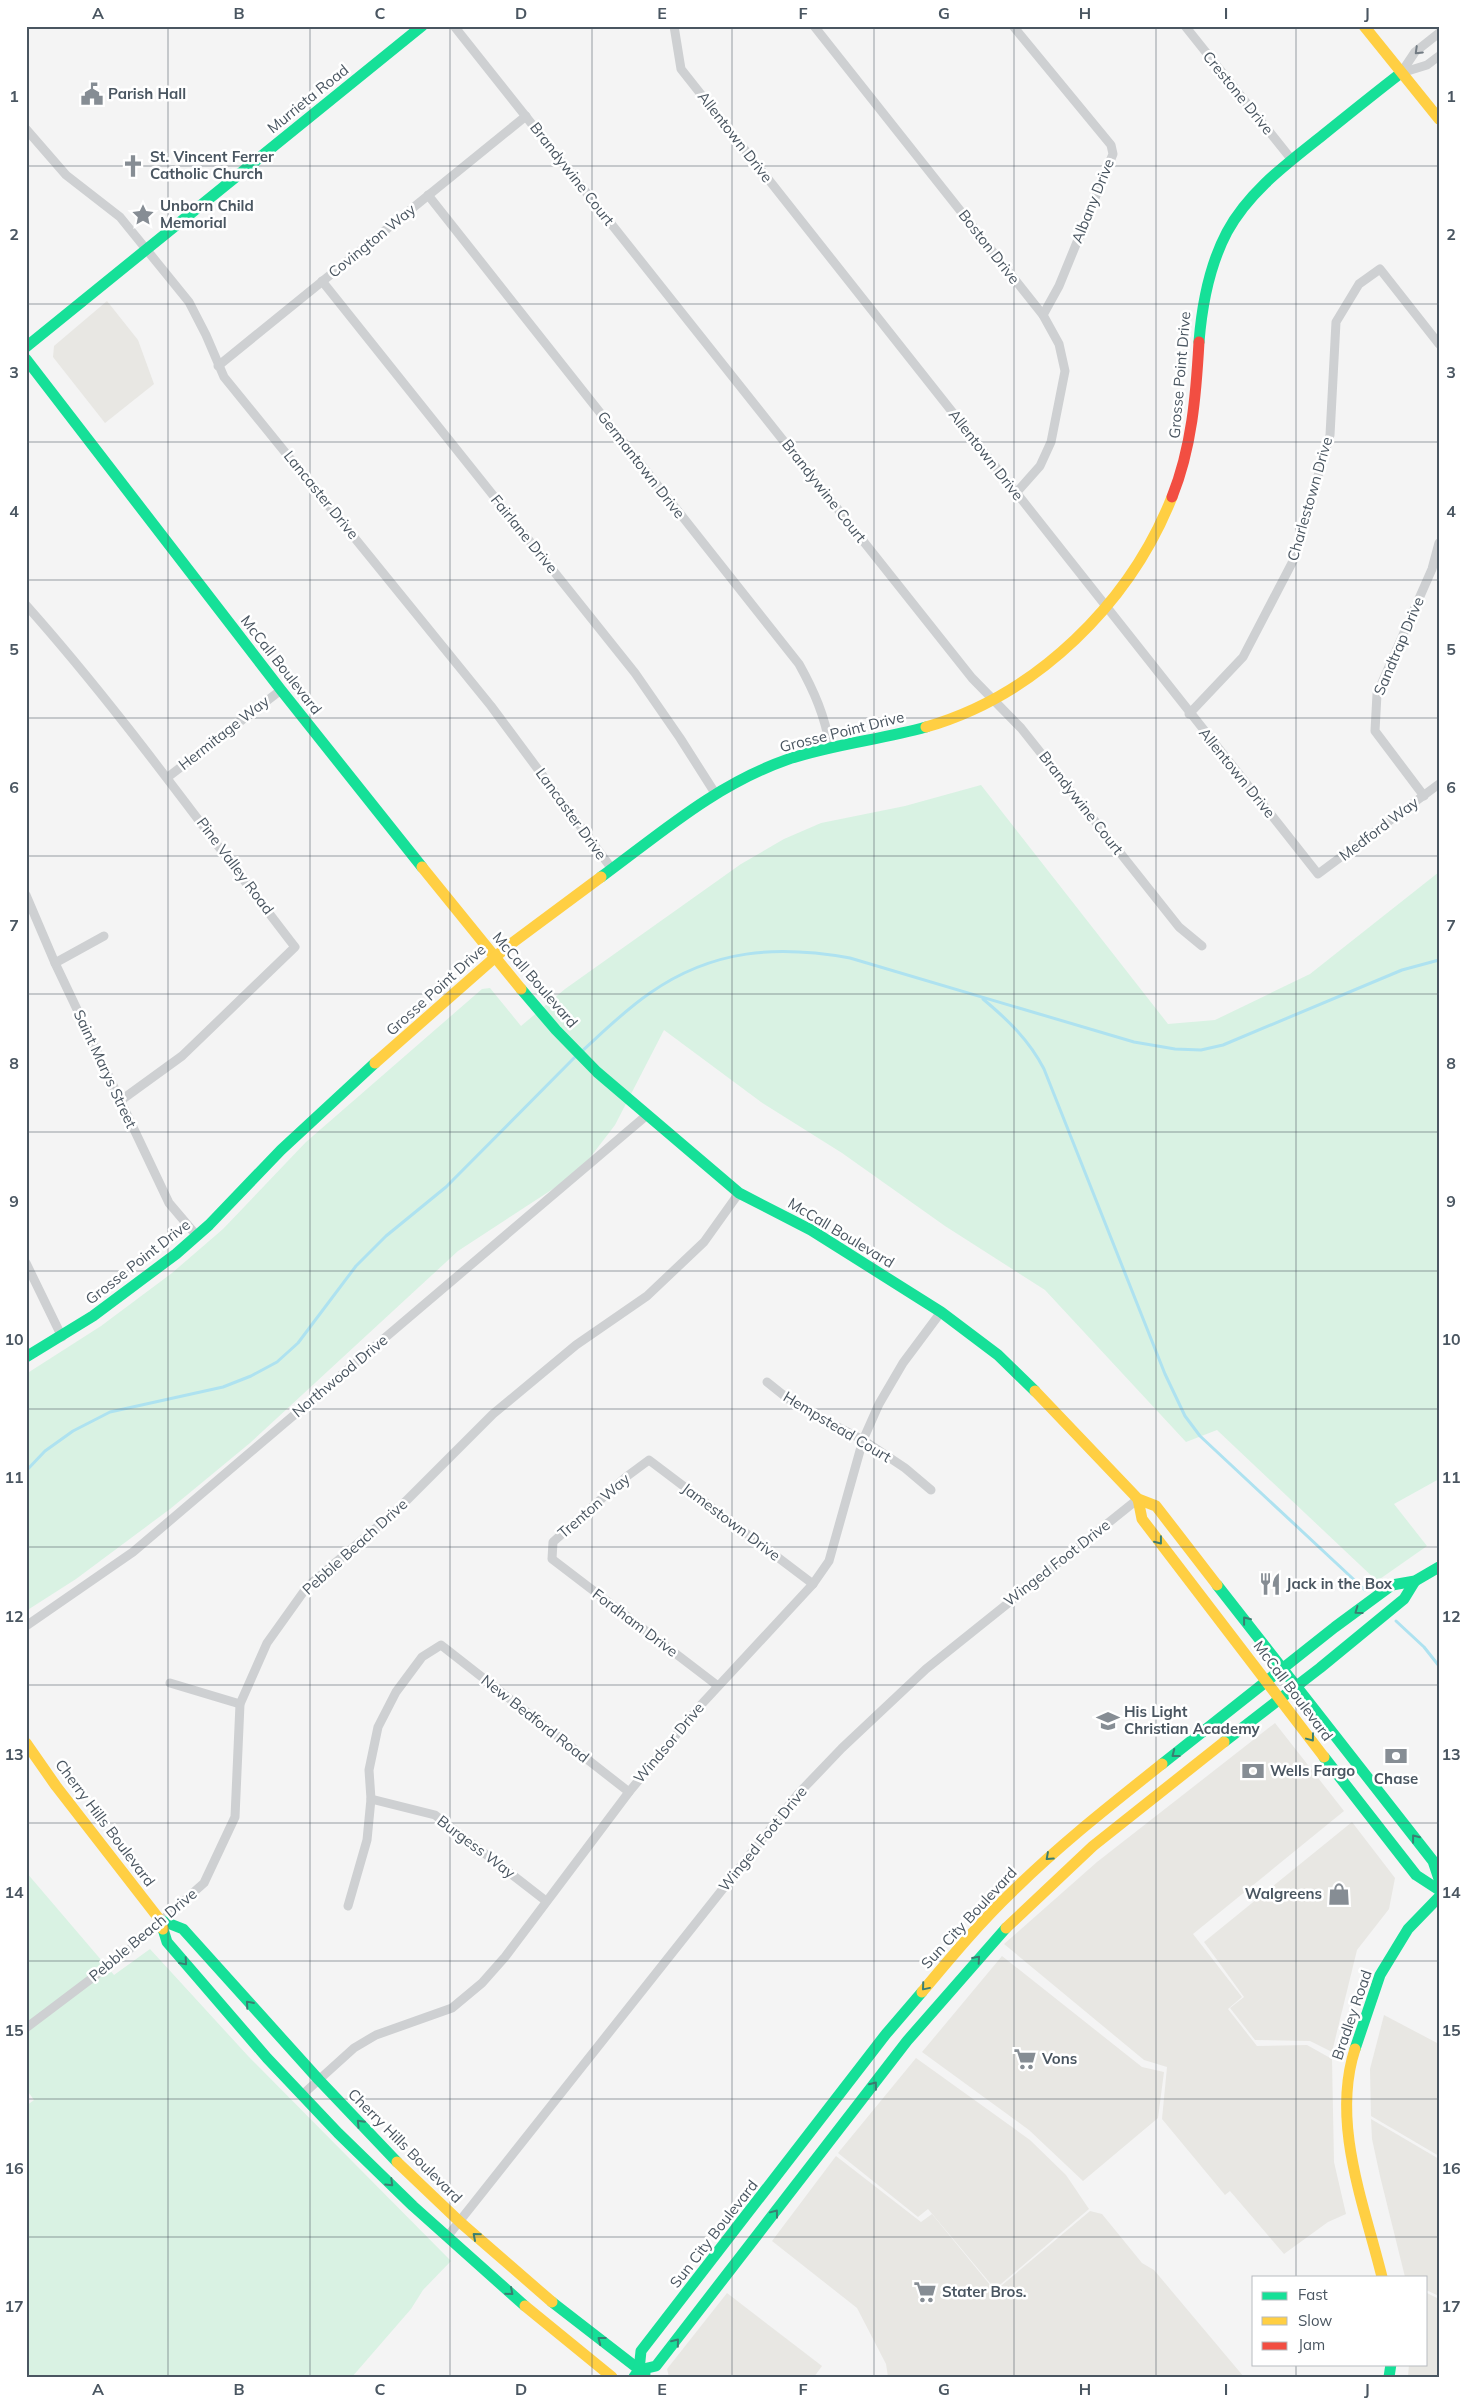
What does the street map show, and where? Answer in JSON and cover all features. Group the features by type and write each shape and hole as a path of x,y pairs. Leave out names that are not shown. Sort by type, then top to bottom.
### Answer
{"street":[{"name":"Murrieta Road","path":"26,347 422,26"},
{"name":"Brandywine Court","path":"454,26 972,678 994,698 1021,728 1178,927 1202,946"},
{"name":"Allentown Drive","path":"674,26 681,69 1189,714 1318,874"},
{"name":"Boston Drive","path":"814,26 1043,315 1060,344 1065,371 1051,442 1040,466 1016,493"},
{"name":"Albany Drive","path":"1013,26 1111,145 1112,154 1058,286 1043,315"},
{"name":"Crestone Drive","path":"1185,26 1292,160"},
{"path":"1364,26 1439,119"},
{"path":"1401,72 1415,52 1439,33"},
{"path":"1401,72 1427,66 1439,56"},
{"name":"Grosse Point Drive","path":"26,1357 62,1338 108,1307 197,1236 295,1137 494,958 715,793 767,767 830,747 932,725 959,715 994,698 1081,633 1106,607 1140,562 1158,530 1175,491 1185,459 1195,414 1203,298 1215,260 1228,230 1258,190 1401,72"},
{"name":"Covington Way","path":"218,366 526,116"},
{"name":"Lancaster Drive","path":"26,129 61,170 108,206 189,302 224,377 491,706 612,869"},
{"name":"Germantown Drive","path":"428,196 799,664 816,694 827,728 830,747"},
{"name":"Charlestown Drive","path":"1189,714 1244,657 1293,561 1330,435 1336,322 1359,284 1380,269 1439,344"},
{"name":"Fairlane Drive","path":"322,281 635,673 715,793"},
{"name":"McCall Boulevard","path":"26,359 281,690 494,958 556,1030 597,1072 739,1193 811,1230 941,1312 998,1356 1077,1433 1138,1499 1156,1506 1433,1860 1439,1879"},
{"name":"Sandtrap Drive","path":"1424,796 1375,731 1376,694 1432,569 1439,543"},
{"name":"Pine Valley Road","path":"26,605 66,650 168,777 295,947 182,1056 120,1101"},
{"name":"Hermitage Way","path":"168,777 281,690"},
{"name":"Medford Way","path":"1318,874 1439,784"},
{"name":"Saint Marys Street","path":"26,895 55,962 169,1203 197,1236"},
{"path":"55,962 104,936"},
{"name":"Northwood Drive","path":"26,1626 133,1552 647,1115"},
{"name":"Pebble Beach Drive","path":"26,2028 124,1954 160,1920 204,1883 235,1817 240,1704 267,1643 307,1587 397,1510 493,1414 576,1345 647,1296 704,1242 739,1193"},
{"path":"26,1263 62,1338"},
{"name":"Windsor Drive","path":"302,2095 354,2048 376,2035 452,2008 482,1983 629,1792 699,1707 813,1584 829,1561 863,1440 879,1404 903,1363 941,1312"},
{"name":"Hempstead Court","path":"767,1382 797,1406 863,1440 905,1468 931,1490"},
{"name":"Jamestown Drive","path":"649,1460 813,1584"},
{"name":"Trenton Way","path":"552,1559 552,1542 626,1477 649,1460"},
{"name":"McCall Boulevard","path":"1138,1499 1142,1519 1416,1875 1439,1890"},
{"name":"Winged Foot Drive","path":"447,2237 798,1794 842,1748 926,1669 1138,1499"},
{"name":"Fordham Drive","path":"552,1559 718,1686"},
{"name":"Sun City Boulevard","path":"640,2375 642,2351 886,2034 966,1940 1052,1854 1267,1681 1392,1585 1415,1581 1439,1567"},
{"name":"Sun City Boulevard","path":"640,2375 656,2366 906,2044 996,1938 1051,1883 1099,1840 1298,1686 1404,1599 1415,1581"},
{"name":"New Bedford Road","path":"371,1799 369,1770 378,1727 396,1692 422,1657 440,1645 629,1792"},
{"path":"170,1683 240,1704"},
{"name":"Cherry Hills Boulevard","path":"26,1743 56,1786 160,1920 167,1942 302,2095 447,2237 557,2333 612,2377"},
{"path":"348,1906 367,1840 371,1799"},
{"name":"Burgess Way","path":"371,1799 435,1816 546,1901"},
{"name":"Bradley Road","path":"1382,2276 1351,2154 1345,2115 1350,2065 1380,1975 1408,1929 1439,1897"},
{"name":"Cherry Hills Boulevard","path":"160,1920 183,1929 319,2080 403,2168 460,2222 542,2294 640,2375"}],"shaded area":[{"path":"107,301 138,340 154,384 105,423 53,357 54,346"},
{"path":"1275,1723 1344,1811 1193,1934 1242,1997 1228,2009 1257,2046 1307,2045 1332,2059 1334,2162 1346,2214 1328,2222 1284,2254 1230,2191 1225,2195 1162,2119 1167,2067 1144,2060 1004,1944 1097,1862"},
{"path":"1352,1822 1395,1878 1389,1909 1357,1950 1332,2052 1310,2041 1255,2040 1230,2008 1244,1997 1204,1942"},
{"path":"1002,1956 1142,2067 1164,2072 1158,2118 1083,2181 1029,2130 922,2052"},
{"path":"1384,2015 1439,2044 1439,2156 1371,2116 1370,2069"},
{"path":"916,2058 1030,2140 1066,2175 1089,2209 995,2289 928,2209 918,2217 838,2153"},
{"path":"1371,2119 1439,2159 1439,2296 1428,2291 1428,2276 1405,2276 1372,2139"},
{"path":"836,2156 921,2222 932,2214 995,2291 1090,2211 1102,2214 1142,2263 1154,2270 1244,2377 888,2377 886,2364 857,2308 772,2241"},
{"path":"727,2293 822,2366 814,2377 669,2377 667,2369"},
{"path":"1428,2294 1439,2299 1439,2377 1408,2377 1409,2366 1428,2366"}],"green space":[{"path":"981,785 1168,1024 1215,1020 1310,974 1439,872 1439,1479 1394,1504 1427,1546 1377,1581 1217,1430 1186,1442 1045,1290 945,1226 842,1153 761,1102 664,1030 615,1125 579,1172 458,1251 250,1443 170,1509 76,1579 26,1611 26,1374 101,1326 172,1273 223,1229 306,1142 482,989 490,988 521,1026 565,989 741,864 784,839 821,823 905,806"},
{"path":"26,1872 114,1975 150,1949 249,2057 451,2261 423,2290 411,2309 352,2377 26,2377 26,2106 34,2100 26,2089"}],"waterway":[{"path":"581,1052 614,1021 650,993 674,978 698,967 746,954 797,952 850,958 1134,1042 1175,1049 1201,1050 1223,1045 1402,970 1439,960"},
{"path":"983,999 1017,1031 1032,1049 1044,1069 1165,1374 1185,1416 1200,1436 1365,1590"},
{"path":"26,1471 45,1451 73,1431 110,1412 223,1387 251,1376 277,1362 298,1343 356,1266 386,1236 446,1187 576,1056"},
{"path":"1396,1621 1424,1647 1439,1666"}],"traffic: fast":[{"path":"26,347 422,26"},
{"path":"1199,342 1204,299 1215,258 1227,232 1246,203 1283,167 1401,73"},
{"path":"26,359 281,690 422,867"},
{"path":"601,877 689,811 760,770 821,750 926,727"},
{"path":"521,989 556,1030 597,1072 739,1193 811,1230 941,1312 998,1355 1035,1391"},
{"path":"26,1357 93,1316 176,1254 209,1225 281,1150 375,1063"},
{"path":"1162,1764 1335,1627 1392,1585 1415,1581 1439,1567"},
{"path":"1224,1742 1320,1668 1404,1599 1415,1581"},
{"path":"1217,1585 1433,1861 1439,1879"},
{"path":"1324,1757 1416,1875 1439,1890"},
{"path":"1355,2049 1380,1975 1408,1929 1439,1897"},
{"path":"160,1920 183,1929 319,2080 397,2162"},
{"path":"639,2370 656,2366 907,2041 1006,1928"},
{"path":"163,1929 167,1942 267,2058 338,2133 413,2206 525,2306"},
{"path":"634,2377 639,2370 641,2351 886,2034 922,1992"},
{"path":"552,2302 645,2374"},
{"path":"1389,2377 1391,2366"}],"traffic: slow":[{"path":"1364,26 1439,119"},
{"path":"926,727 967,712 1005,692 1042,668 1075,640 1105,608 1131,573 1154,536 1172,497"},
{"path":"422,867 521,989"},
{"path":"375,1063 508,946 601,877"},
{"path":"1035,1391 1138,1499 1156,1506 1217,1585"},
{"path":"1138,1499 1142,1519 1324,1757"},
{"path":"1006,1928 1093,1846 1224,1742"},
{"path":"26,1743 56,1786 160,1920 163,1929"},
{"path":"922,1992 979,1925 1033,1871 1162,1764"},
{"path":"1355,2049 1349,2077 1348,2134 1359,2192 1382,2276"},
{"path":"397,2162 461,2223 552,2302"},
{"path":"525,2306 612,2377"}],"traffic: jam":[{"path":"1172,497 1189,440 1199,342"}],"place":[{"name":"Parish Hall","path":"92,94"},
{"name":"St. Vincent Ferrer Catholic Church","path":"133,166"},
{"name":"Unborn Child Memorial","path":"143,215"},
{"name":"Jack in the Box","path":"1270,1584"},
{"name":"His Light Christian Academy","path":"1108,1721"},
{"name":"Chase","path":"1396,1756"},
{"name":"Wells Fargo","path":"1253,1771"},
{"name":"Walgreens","path":"1339,1894"},
{"name":"Vons","path":"1025,2059"},
{"name":"Stater Bros.","path":"925,2292"}]}
